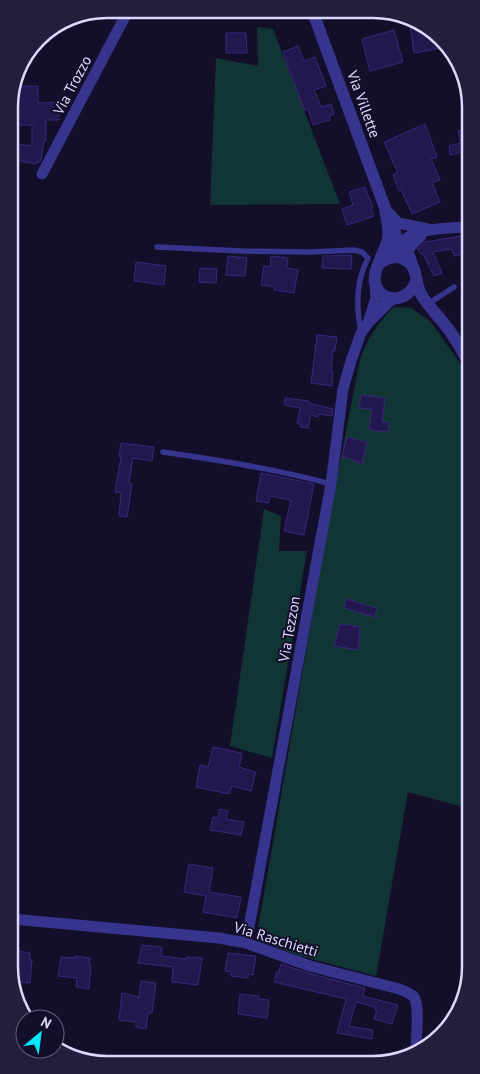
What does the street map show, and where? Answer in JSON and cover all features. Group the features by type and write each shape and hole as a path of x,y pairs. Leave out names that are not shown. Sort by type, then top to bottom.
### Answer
{"street":[{"name":"Via Trozzo","path":"42,174 124,18"},
{"name":"Via Villette","path":"315,18 385,207 394,226 397,239 397,257"},
{"name":"Via Villette","path":"375,283 374,276 388,237 385,207"},
{"path":"385,207 392,218 398,223 430,230 462,227"},
{"path":"397,257 403,241 430,230"},
{"path":"430,230 417,239 409,249 408,254 420,293 447,327 462,352"},
{"path":"379,264 384,260 397,257 407,260 415,275 412,290 398,298"},
{"path":"375,283 382,294 432,309"},
{"name":"Via Tezzon","path":"246,943 331,484 343,389 350,361 376,298 375,283"},
{"name":"Via Tezzon","path":"365,328 398,298"},
{"name":"Via Raschietti","path":"18,920 219,938 246,943 310,966 409,993 414,998 416,1005 416,1046"}],"lane":[{"path":"157,247 242,251 312,252 354,250 362,252 368,258 361,275 358,315 365,328"},
{"path":"432,309 454,287"},
{"path":"163,452 238,462 331,484"}],"green space":[{"path":"257,27 273,29 340,204 210,205 216,58 258,66"},
{"path":"394,307 411,308 431,322 462,366 462,807 408,792 376,976 300,956 256,940 327,530 359,364 372,333"},
{"path":"264,509 281,516 279,551 307,551 272,758 230,746"}],"building":[{"path":"410,26 423,32 440,48 414,53"},
{"path":"394,30 403,62 370,71 362,39"},
{"path":"226,33 246,33 247,53 226,53"},
{"path":"298,46 304,61 315,57 326,86 314,90 321,107 331,104 334,114 329,116 330,120 313,125 308,109 304,110 283,52"},
{"path":"20,86 38,86 38,103 59,102 59,120 46,120 46,141 44,141 41,160 37,164 18,161 18,144 32,146 32,125 18,125"},
{"path":"425,124 437,157 431,159 440,180 432,183 440,202 412,214 401,190 399,191 393,175 398,173 384,142"},
{"path":"462,130 462,152 450,155 449,146 461,143 458,131"},
{"path":"365,187 373,207 371,208 374,216 347,225 342,209 353,205 349,192"},
{"path":"462,236 462,254 454,256 452,249 433,252 442,273 434,276 423,254 418,249 425,242"},
{"path":"352,255 351,269 322,268 323,256"},
{"path":"228,256 247,258 245,276 226,275"},
{"path":"271,256 288,258 287,268 298,270 294,293 274,290 275,287 261,285 264,266 270,267"},
{"path":"136,262 166,266 164,285 134,281"},
{"path":"200,268 217,269 216,283 199,282"},
{"path":"317,335 337,337 335,351 333,351 332,386 311,383"},
{"path":"361,395 385,398 382,422 389,422 388,432 369,430 372,409 359,408"},
{"path":"285,398 309,401 309,403 333,409 332,416 319,414 318,417 311,415 308,428 300,427 301,424 297,424 300,408 284,405"},
{"path":"347,437 367,442 362,464 342,456"},
{"path":"121,443 154,447 152,461 133,458 129,483 132,484 127,517 119,516 121,493 115,492 121,457 119,457"},
{"path":"261,473 314,484 304,535 284,531 291,500 270,496 269,503 256,501"},
{"path":"346,599 377,608 375,617 344,608"},
{"path":"340,624 360,627 358,650 334,646"},
{"path":"213,747 242,753 239,767 256,772 251,791 232,786 229,794 196,787 200,765 208,767"},
{"path":"219,809 228,811 226,819 244,822 241,835 210,830 213,817 218,818"},
{"path":"189,864 213,868 209,892 241,897 237,918 203,912 206,896 184,892"},
{"path":"142,945 162,947 161,956 186,959 187,957 202,958 198,985 172,982 173,967 138,963"},
{"path":"18,951 30,953 30,960 32,960 30,983 19,982"},
{"path":"228,953 256,956 253,975 248,974 248,978 231,976 231,972 225,971"},
{"path":"75,956 90,958 89,989 76,987 77,978 58,976 61,957 75,958"},
{"path":"281,964 365,988 363,996 398,1005 392,1024 374,1019 377,1010 375,1010 375,1007 356,1002 349,1026 373,1030 372,1039 337,1033 346,999 274,982"},
{"path":"141,981 156,983 152,1013 148,1013 146,1029 136,1027 136,1022 119,1020 122,993 139,997"},
{"path":"240,994 259,996 258,999 269,1000 267,1018 238,1014"}]}
